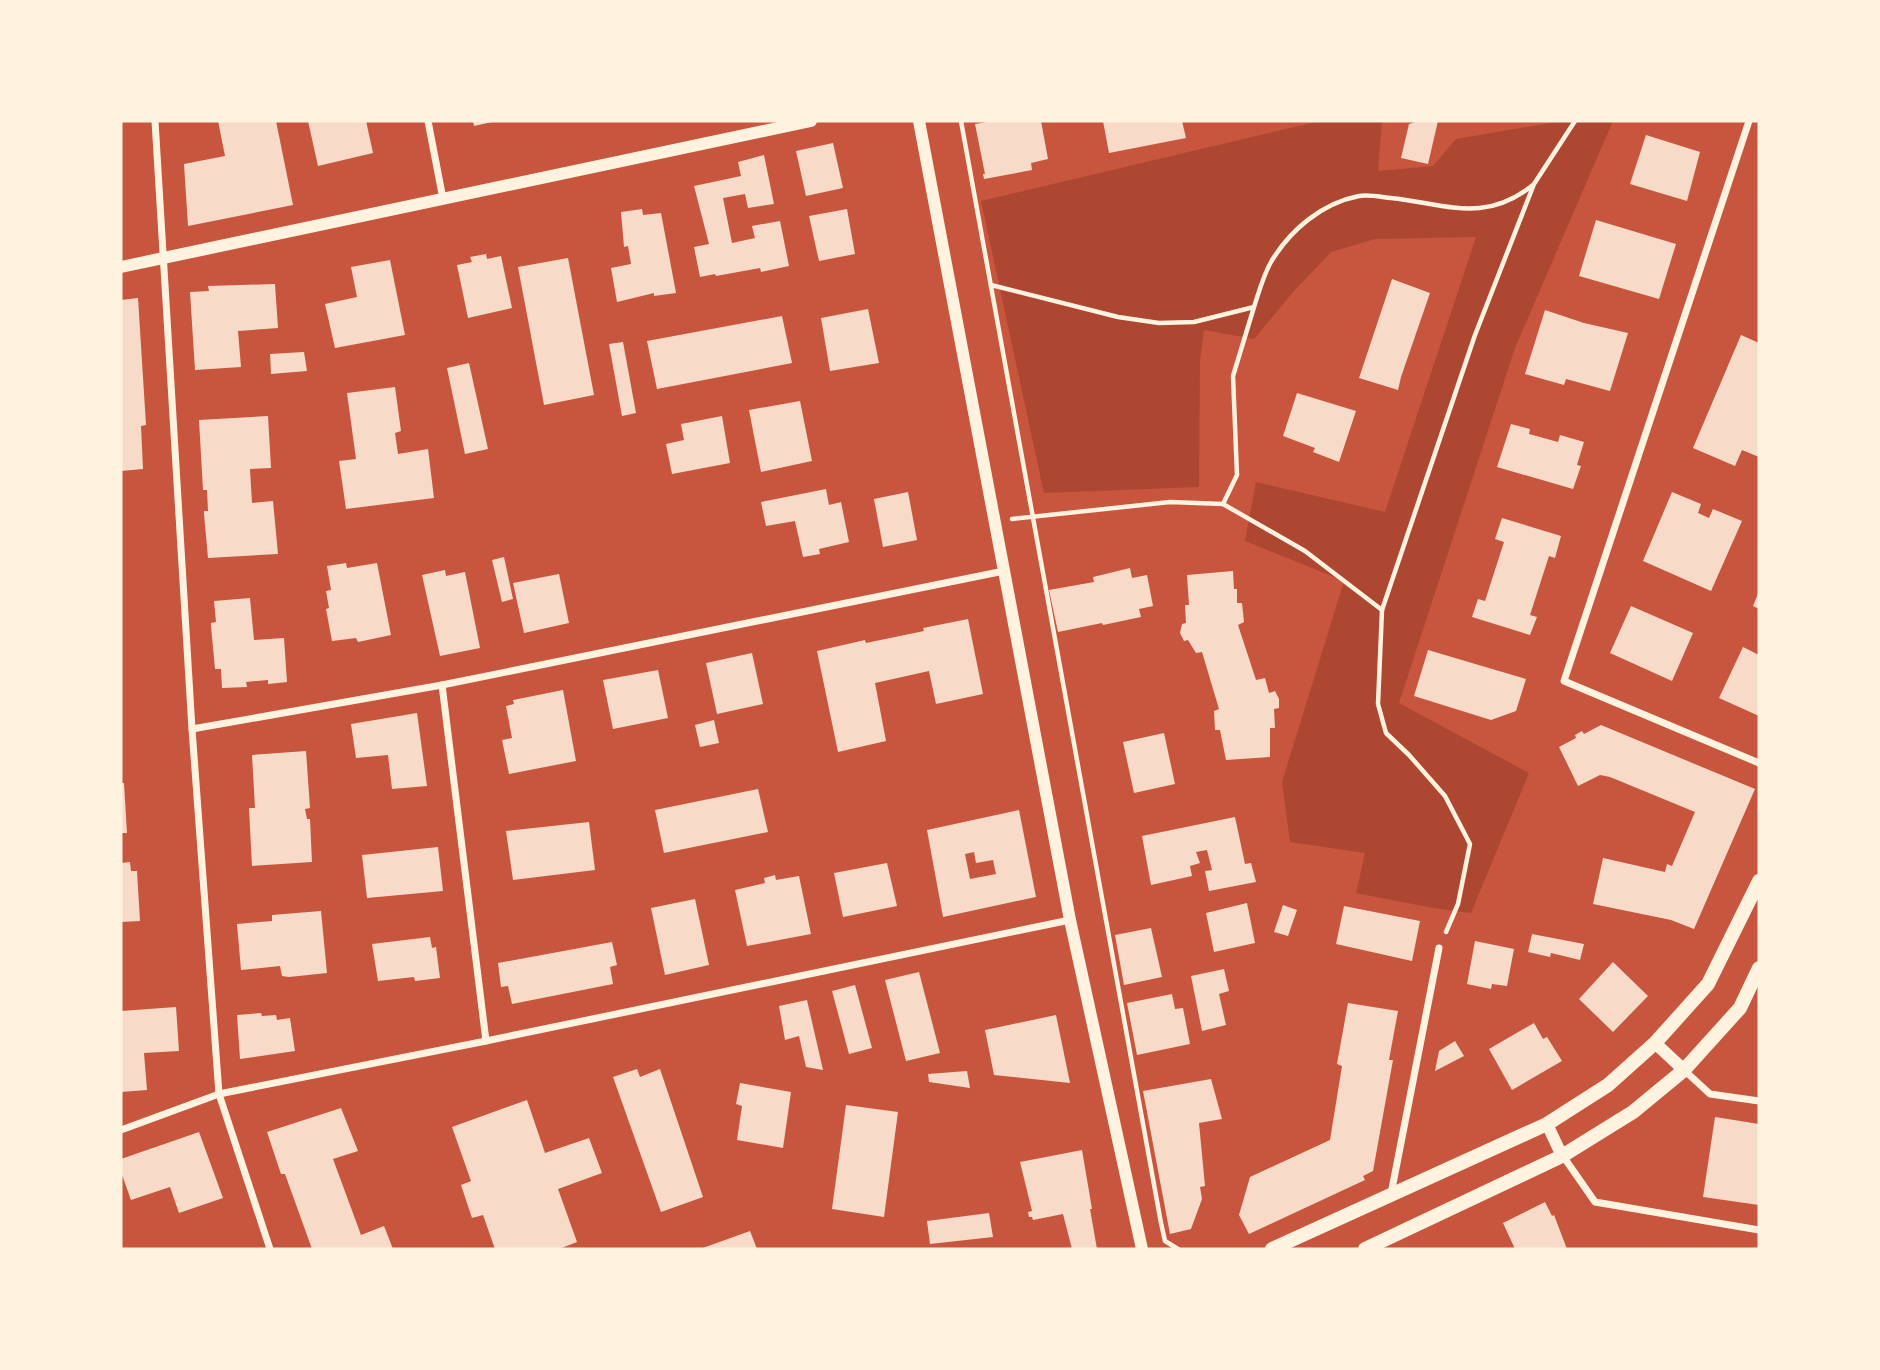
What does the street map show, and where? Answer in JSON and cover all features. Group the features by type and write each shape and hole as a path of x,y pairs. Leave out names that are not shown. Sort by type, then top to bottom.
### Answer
{"main road":[{"path":"1272,1249 1547,1124 1608,1085 1655,1043 1708,984 1759,881"},
{"path":"1365,1249 1562,1156 1633,1112 1684,1070 1741,1008 1759,968"}],"street":[{"path":"155,121 192,729 219,1094 270,1249"},
{"path":"428,121 443,199"},
{"path":"121,267 811,121"},
{"path":"919,121 1070,920 1142,1249"},
{"path":"1749,121 1564,681 1759,763"},
{"path":"192,729 442,685 1003,571"},
{"path":"442,685 486,1041"},
{"path":"121,1129 219,1094 1070,920"},
{"path":"1391,1195 1439,948"},
{"path":"1655,1043 1710,1094 1759,1101"},
{"path":"1547,1124 1562,1156 1595,1202 1759,1230"}],"path":[{"path":"961,121 1161,1223 1166,1241 1178,1249"},
{"path":"1439,948 1458,904 1470,844 1445,796 1387,733 1378,704 1382,610 1475,335 1534,184 1575,121"},
{"path":"1223,504 1237,475 1233,376 1254,307 1272,261 1308,218 1360,195 1469,209 1493,208 1516,199 1534,184"},
{"path":"991,285 1118,317 1159,323 1194,322 1254,307"},
{"path":"994,522 1032,515 1170,502 1223,504 1305,551 1382,610"}],"shaded area":[{"path":"1320,121 1382,121 1378,171 1433,166 1456,139 1562,121 1613,121 1515,348 1399,703 1529,773 1471,913 1356,893 1365,853 1290,842 1282,782 1344,581 1245,541 1256,482 1385,512 1476,237 1375,239 1331,252 1254,339 1204,330 1200,361 1199,487 1044,493 981,201"}],"building":[{"path":"218,121 276,121 293,205 188,226 184,164 225,156"},
{"path":"308,121 366,121 373,153 318,166"},
{"path":"473,121 492,121 492,122 474,126"},
{"path":"993,121 1041,121 1048,159 1031,163 1032,170 984,179 975,124"},
{"path":"1103,121 1182,121 1186,138 1109,153"},
{"path":"1438,121 1428,164 1401,158 1409,124"},
{"path":"1646,135 1700,152 1687,201 1630,184"},
{"path":"833,143 843,188 806,196 796,151"},
{"path":"764,155 774,204 748,208 745,194 723,198 732,243 755,238 752,226 780,221 789,266 761,272 760,268 700,277 694,247 709,244 694,186 741,176 738,162"},
{"path":"642,209 643,215 661,213 676,293 654,296 654,293 617,302 611,268 631,264 628,246 624,247 621,212"},
{"path":"847,209 855,254 819,261 809,216"},
{"path":"1596,220 1676,244 1659,299 1579,276"},
{"path":"486,254 487,259 501,256 512,308 468,318 457,265 472,262 470,257"},
{"path":"568,258 594,395 544,405 518,267"},
{"path":"390,260 405,335 335,348 325,304 357,297 351,267"},
{"path":"1392,279 1430,293 1398,390 1359,378"},
{"path":"275,284 278,328 238,331 241,367 195,370 190,292 209,291 208,286"},
{"path":"138,298 146,425 141,426 143,469 121,471 121,300"},
{"path":"868,309 879,363 830,371 821,318"},
{"path":"1545,310 1584,323 1628,333 1610,391 1566,379 1564,385 1525,374"},
{"path":"782,316 792,363 657,389 647,341"},
{"path":"1741,335 1759,343 1759,457 1742,450 1735,466 1693,448"},
{"path":"623,342 636,413 622,416 609,344"},
{"path":"304,352 307,371 271,374 270,354"},
{"path":"469,363 488,449 465,454 447,368"},
{"path":"395,387 401,431 395,433 398,454 428,449 434,498 346,509 339,461 356,459 347,393"},
{"path":"1297,393 1356,411 1339,462 1313,452 1315,448 1283,436"},
{"path":"800,401 812,461 761,472 749,410"},
{"path":"268,416 271,468 250,469 252,503 273,501 278,554 208,558 204,514 204,511 208,511 207,490 203,490 199,420"},
{"path":"722,416 730,463 672,474 666,444 684,440 681,424"},
{"path":"1511,424 1530,429 1529,434 1558,442 1560,435 1584,442 1577,465 1581,466 1573,489 1497,467"},
{"path":"826,489 829,505 841,502 849,542 819,549 820,554 803,557 795,521 766,526 761,502"},
{"path":"908,492 917,540 883,547 874,499"},
{"path":"1672,492 1701,504 1698,513 1709,518 1713,509 1742,521 1711,591 1643,561"},
{"path":"1502,518 1561,536 1555,558 1549,556 1530,615 1537,617 1530,635 1472,617 1478,599 1485,601 1504,542 1495,539"},
{"path":"504,557 513,599 502,602 492,560"},
{"path":"346,563 347,568 377,563 391,635 358,642 356,638 332,641 326,609 329,608 326,591 331,590 327,566"},
{"path":"1130,568 1132,578 1147,575 1153,606 1139,609 1141,617 1058,632 1049,590 1094,582 1093,577"},
{"path":"445,570 446,576 465,572 480,648 440,656 422,575"},
{"path":"1233,571 1237,603 1242,603 1244,622 1238,625 1256,680 1265,678 1269,693 1275,691 1279,699 1279,708 1274,709 1275,728 1270,728 1270,757 1226,760 1220,730 1215,730 1214,711 1219,709 1202,652 1196,653 1180,633 1182,624 1186,623 1185,605 1189,605 1187,575"},
{"path":"559,574 569,623 524,633 513,583"},
{"path":"1759,591 1759,609 1753,606"},
{"path":"250,598 254,640 284,638 287,682 246,682 247,687 222,688 221,669 215,669 211,626 211,623 216,622 214,601"},
{"path":"1631,606 1693,633 1672,681 1610,653"},
{"path":"968,619 983,694 936,704 929,671 875,683 886,741 838,752 817,651 924,631 923,628"},
{"path":"1743,647 1759,655 1759,716 1719,698"},
{"path":"1428,650 1526,679 1516,711 1491,720 1414,696"},
{"path":"752,653 763,704 717,714 706,663"},
{"path":"658,670 668,718 613,729 603,680"},
{"path":"563,690 576,761 509,774 502,740 512,738 506,706 514,704 513,700"},
{"path":"417,713 427,786 392,789 388,755 356,758 351,724"},
{"path":"714,720 719,743 700,747 695,725"},
{"path":"1601,725 1755,789 1694,929 1671,920 1593,904 1603,858 1665,872 1667,864 1672,866 1695,812 1610,777 1600,775 1578,786 1559,747 1576,738 1575,735 1582,731 1584,734"},
{"path":"1164,733 1175,784 1134,793 1123,742"},
{"path":"306,751 310,808 305,809 307,819 310,819 312,862 252,866 249,808 255,808 252,755"},
{"path":"121,783 124,783 127,833 121,833"},
{"path":"758,789 768,832 664,853 655,810"},
{"path":"1019,810 1036,897 943,917 927,830","holes":["974,852 976,863 993,860 996,874 970,879 965,854"]},
{"path":"1235,817 1245,864 1251,863 1256,882 1209,891 1205,871 1212,870 1207,850 1196,852 1200,863 1190,866 1192,876 1151,885 1142,836"},
{"path":"589,822 595,870 513,880 506,831"},
{"path":"438,847 443,891 367,898 362,855"},
{"path":"130,862 131,871 137,871 140,921 121,922 121,863"},
{"path":"887,863 897,906 843,917 834,873"},
{"path":"775,875 776,880 799,876 811,934 747,946 735,890 765,883 764,878"},
{"path":"695,899 709,965 665,975 651,908"},
{"path":"1247,903 1255,943 1214,952 1206,913"},
{"path":"1283,905 1297,910 1288,936 1274,932"},
{"path":"1344,906 1420,921 1412,961 1336,944"},
{"path":"321,911 327,973 282,976 280,966 241,970 237,924 272,921 272,915"},
{"path":"1151,928 1162,977 1124,985 1115,935"},
{"path":"1532,934 1584,944 1580,960 1551,953 1550,957 1528,952"},
{"path":"430,937 432,948 436,947 440,978 415,981 414,977 378,981 372,944"},
{"path":"1475,941 1514,949 1507,986 1492,984 1491,989 1467,984"},
{"path":"612,942 617,965 610,967 613,984 512,1004 508,986 501,987 498,963"},
{"path":"1613,962 1648,996 1613,1032 1579,999"},
{"path":"1224,969 1229,991 1219,994 1226,1025 1202,1031 1191,976"},
{"path":"919,972 940,1053 906,1061 885,980"},
{"path":"855,985 872,1048 849,1054 832,991"},
{"path":"1172,994 1175,1009 1183,1008 1190,1044 1137,1055 1127,1003"},
{"path":"807,1000 823,1070 806,1067 799,1036 785,1040 779,1006"},
{"path":"1348,1003 1398,1011 1389,1060 1393,1060 1373,1171 1363,1176 1365,1180 1249,1234 1239,1215 1250,1177 1330,1140 1342,1066 1337,1064"},
{"path":"176,1007 179,1051 144,1053 147,1090 121,1092 121,1011"},
{"path":"261,1013 262,1016 276,1015 277,1020 290,1018 295,1051 240,1059 237,1015"},
{"path":"1056,1015 1070,1083 994,1075 985,1030"},
{"path":"1534,1023 1543,1039 1547,1037 1562,1061 1512,1090 1489,1049"},
{"path":"1455,1041 1464,1056 1435,1071 1439,1051"},
{"path":"637,1069 640,1077 660,1069 703,1197 661,1212 613,1077"},
{"path":"967,1071 970,1088 929,1082 928,1074"},
{"path":"1211,1079 1222,1119 1199,1123 1205,1186 1200,1187 1202,1199 1191,1229 1170,1234 1143,1091"},
{"path":"740,1083 791,1092 783,1148 737,1140 742,1106 736,1104"},
{"path":"527,1100 545,1153 589,1138 602,1173 558,1189 577,1242 559,1249 495,1249 483,1215 472,1218 461,1185 471,1181 452,1127"},
{"path":"846,1105 898,1112 884,1217 832,1209"},
{"path":"341,1108 358,1151 333,1159 361,1235 384,1226 393,1249 312,1249 285,1174 281,1174 267,1132"},
{"path":"1715,1117 1759,1124 1759,1205 1703,1197"},
{"path":"199,1132 223,1198 179,1213 170,1187 131,1200 121,1172 121,1159"},
{"path":"1082,1150 1097,1249 1072,1249 1063,1214 1033,1220 1029,1217 1028,1212 1032,1211 1020,1162"},
{"path":"1545,1202 1552,1216 1554,1215 1567,1249 1515,1249 1503,1223"},
{"path":"989,1213 993,1237 930,1244 927,1221"},
{"path":"750,1231 757,1249 700,1249"}]}
